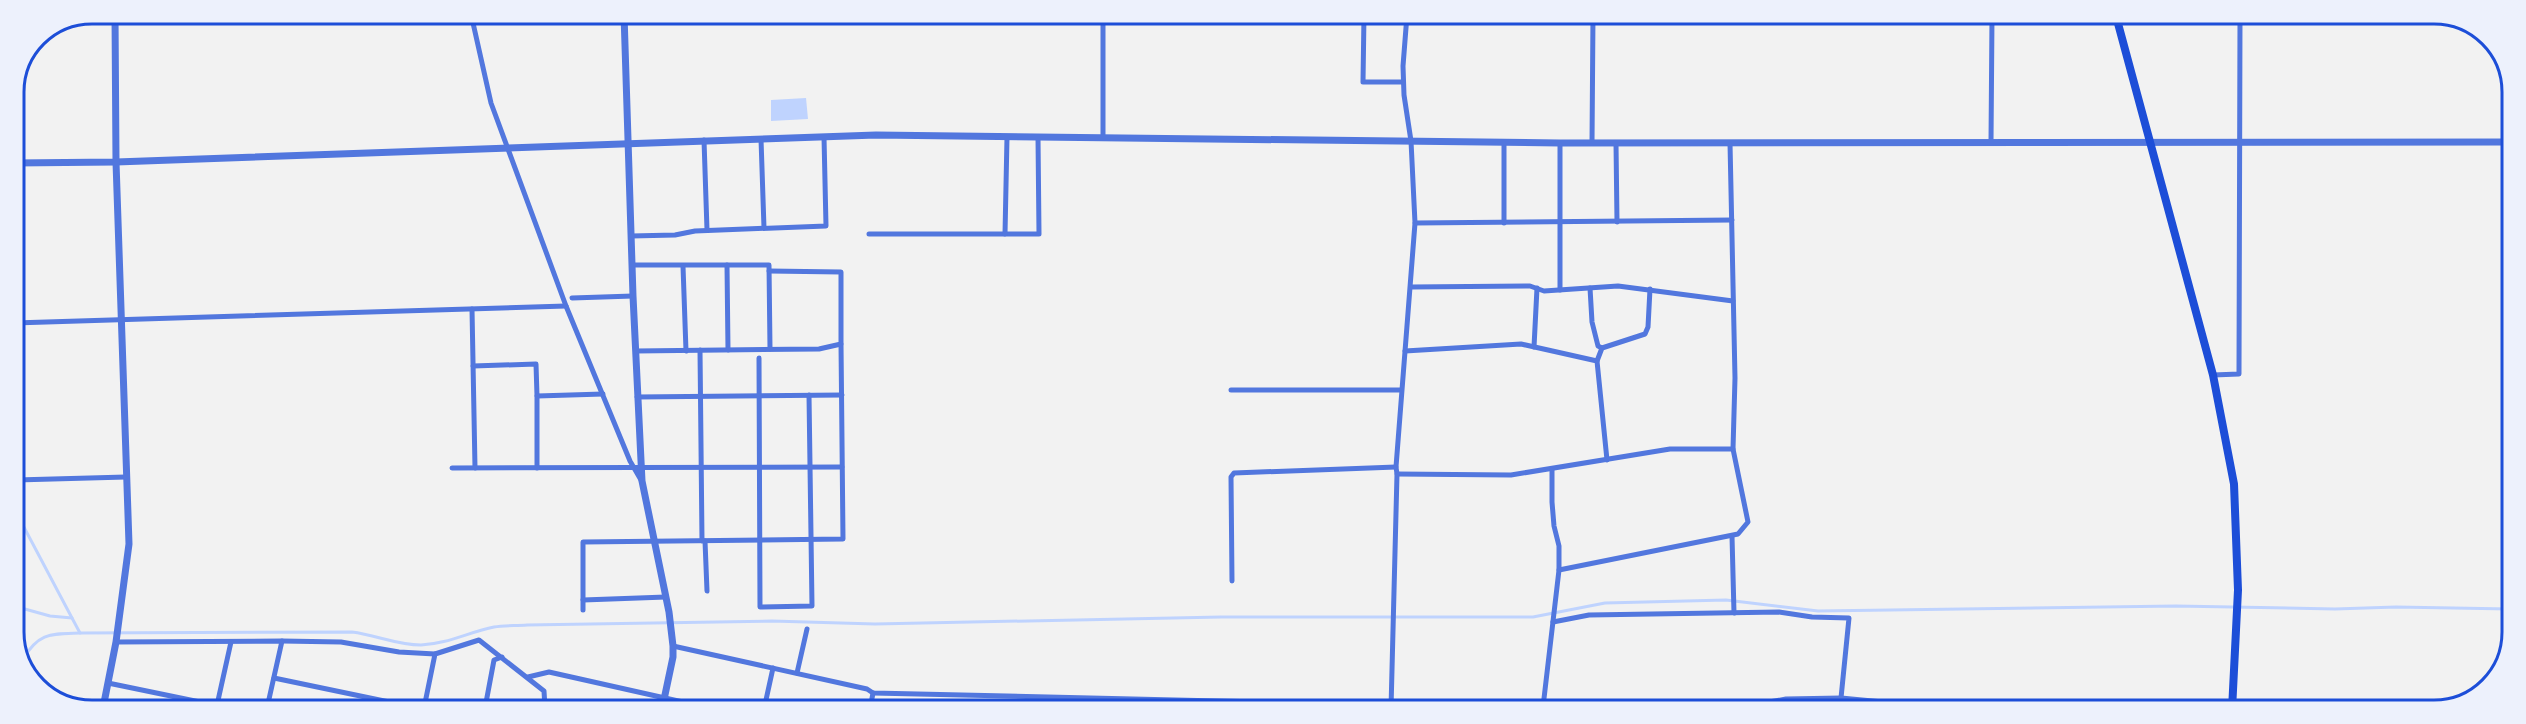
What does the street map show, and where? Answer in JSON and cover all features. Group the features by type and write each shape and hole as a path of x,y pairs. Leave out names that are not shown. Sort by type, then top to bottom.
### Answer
{"main road":[{"path":"2118,24 2213,375 2234,484 2238,596 2233,700"}],"street":[{"path":"105,700 116,641 129,544 120,320 115,24"},
{"path":"473,24 491,103 507,149 566,306 642,481 666,597 673,646 673,657 664,700"},
{"path":"624,24 638,469"},
{"path":"1103,24 1103,137"},
{"path":"1364,24 1364,82 1403,82"},
{"path":"1392,700 1398,474 1396,467 1400,390 1415,223 1411,141 1403,82 1406,24"},
{"path":"1592,143 1593,24"},
{"path":"1991,142 1992,24"},
{"path":"2213,375 2239,374 2240,24"},
{"path":"24,164 876,135 1504,143 2502,142"},
{"path":"631,236 675,235 707,230 826,226 824,137"},
{"path":"1005,234 1007,137"},
{"path":"869,234 1039,234 1038,137"},
{"path":"762,139 764,228"},
{"path":"704,141 707,230"},
{"path":"1559,570 1732,536 1738,534 1748,522 1733,449 1735,378 1730,142"},
{"path":"1504,143 1504,223"},
{"path":"1560,143 1560,290"},
{"path":"1616,143 1617,222"},
{"path":"1415,223 1732,220"},
{"path":"727,265 728,350"},
{"path":"632,266 769,265 770,349"},
{"path":"683,266 686,351"},
{"path":"583,610 584,542 843,539 841,272 769,271"},
{"path":"1411,287 1530,286 1544,291 1618,286 1734,301"},
{"path":"1534,347 1536,288"},
{"path":"1590,288 1592,322 1598,346 1602,348"},
{"path":"1602,348 1645,334 1648,327 1650,289"},
{"path":"572,298 633,297"},
{"path":"24,323 566,306"},
{"path":"472,309 475,468"},
{"path":"636,351 819,349 841,344"},
{"path":"1405,351 1521,344 1597,362"},
{"path":"1602,348 1597,362 1607,460"},
{"path":"700,350 700,469 707,591"},
{"path":"759,358 760,607 812,606 809,395"},
{"path":"473,366 537,364 537,468"},
{"path":"1231,390 1400,390"},
{"path":"537,396 603,394"},
{"path":"637,397 759,394 842,395"},
{"path":"1398,474 1512,475 1670,449 1733,449"},
{"path":"452,468 843,467"},
{"path":"1232,581 1231,477 1234,473 1396,467"},
{"path":"1544,700 1559,570 1559,546 1554,526 1552,470"},
{"path":"24,480 126,477"},
{"path":"1732,536 1734,612"},
{"path":"583,600 666,597"},
{"path":"1553,619 1589,615 1734,612 1779,612 1812,617 1849,618 1841,698"},
{"path":"797,673 807,629"},
{"path":"116,641 341,642 399,652 435,654 479,640 544,691 545,700"},
{"path":"269,700 282,641"},
{"path":"218,700 231,642"},
{"path":"673,646 867,689 873,693 1218,700"},
{"path":"426,700 435,654"},
{"path":"486,700 494,660 502,657"},
{"path":"766,700 773,668"},
{"path":"528,677 549,672 676,700"},
{"path":"274,678 380,700"},
{"path":"108,683 192,700"},
{"path":"872,700 873,693"},
{"path":"1780,700 1841,698 1862,700"}],"water":[{"path":"806,98 808,119 771,121 771,100"}],"waterway":[{"path":"24,527 72,618"},
{"path":"24,609 50,616 72,618 80,633 352,632 421,645 494,627 527,625 772,621 875,624 1221,617 1533,617 1605,603 1726,600 1818,611 2176,606 2502,609"},
{"path":"27,652 40,639 47,636 80,633"}]}
